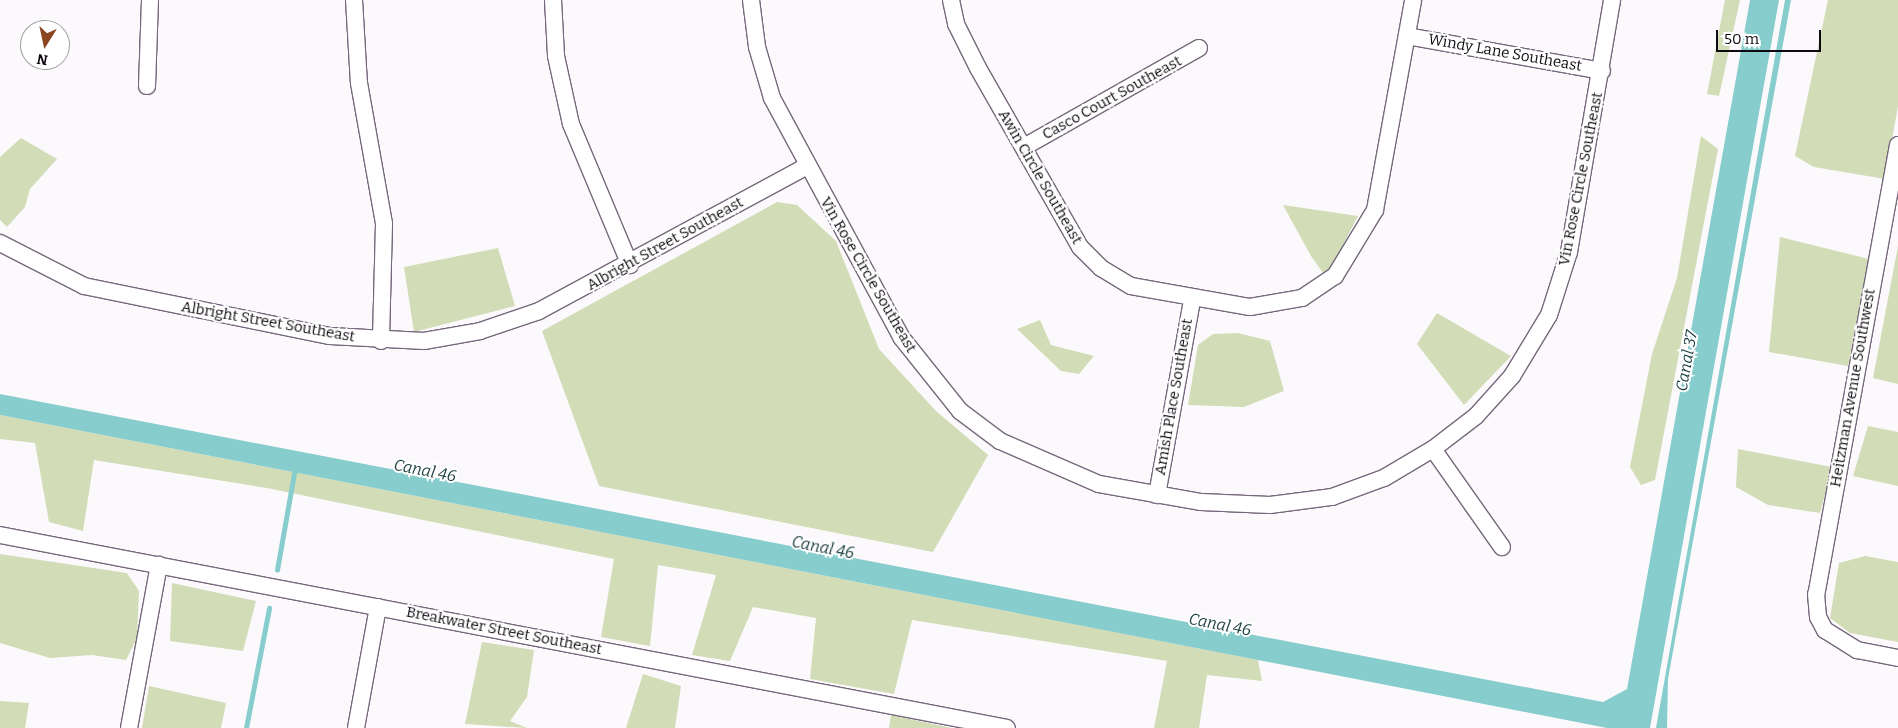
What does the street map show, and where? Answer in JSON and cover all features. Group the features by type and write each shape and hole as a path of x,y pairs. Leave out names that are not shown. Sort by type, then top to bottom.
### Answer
{"street":[{"path":"147,86 150,0"},
{"path":"354,0 359,83 384,224 381,341"},
{"path":"553,0 556,56 570,124 630,265"},
{"name":"Vin Rose Circle Southeast","path":"751,0 757,47 772,98 901,337 960,411 1000,442 1052,467 1099,484 1201,502 1270,505 1332,497 1384,478 1433,449 1476,416 1512,376 1549,315 1569,252 1602,70 1612,0"},
{"name":"Awin Circle Southeast","path":"951,0 956,24 978,68 1080,248 1101,268 1131,286 1192,300 1250,307 1302,298 1335,276 1375,210 1412,0"},
{"name":"Windy Lane Southeast","path":"1407,36 1602,70"},
{"name":"Casco Court Southeast","path":"1024,147 1199,48"},
{"name":"Heitzman Avenue Southwest","path":"1898,145 1893,196 1816,594 1818,617 1825,630 1858,650 1898,658"},
{"name":"Albright Street Southeast","path":"0,243 84,286 330,336 381,341 424,340 480,331 539,312 630,265 807,166"},
{"name":"Amish Place Southeast","path":"1157,495 1192,300"},
{"path":"1433,449 1502,547"},
{"name":"Breakwater Street Southeast","path":"0,535 1007,728"},
{"path":"129,728 159,564"},
{"path":"356,728 378,607"}],"green space":[{"path":"1725,0 1740,0 1719,96 1707,94"},
{"path":"1828,0 1898,0 1898,106 1885,179 1814,167 1795,156"},
{"path":"1701,136 1718,149 1655,480 1641,485 1630,467 1652,354 1677,278"},
{"path":"21,138 57,159 30,189 25,207 7,227 0,220 0,157"},
{"path":"777,202 797,205 836,241 879,349 936,411 988,455 933,552 599,486 542,331"},
{"path":"1283,205 1358,216 1326,277 1311,256"},
{"path":"1780,237 1869,259 1848,366 1769,352"},
{"path":"1898,246 1898,384 1873,378"},
{"path":"498,248 515,306 414,332 404,267"},
{"path":"1437,313 1511,356 1464,405 1417,344"},
{"path":"1040,320 1051,345 1094,356 1079,374 1061,371 1017,329"},
{"path":"1238,333 1270,341 1284,391 1244,407 1188,405 1198,345 1213,334"},
{"path":"0,415 1258,660 1262,681 1207,675 1199,728 1154,728 1167,661 912,620 894,694 810,679 816,618 753,607 730,661 692,655 716,575 658,565 650,646 601,637 614,559 267,488 94,460 83,531 49,522 35,443 0,439"},
{"path":"1868,426 1898,432 1898,486 1853,476"},
{"path":"1738,449 1832,467 1820,513 1768,505 1736,487"},
{"path":"0,554 127,573 139,591 137,638 126,660 92,655 50,658 0,643"},
{"path":"1865,556 1898,562 1898,642 1850,633 1830,618 1839,563"},
{"path":"172,583 256,601 243,651 170,641"},
{"path":"482,642 534,650 527,697 510,721 527,728 465,724"},
{"path":"643,674 681,686 675,728 626,728"},
{"path":"149,686 226,703 221,728 142,728"},
{"path":"0,701 29,703 25,728 0,728"},
{"path":"891,715 952,728 889,728"}],"water":[{"name":"Canal 37","path":"1750,0 1779,0 1650,728 1607,728 0,415 0,394 1603,702 1627,689"},
{"path":"1785,0 1791,0 1668,679 1667,728 1656,728"}],"waterway":[{"path":"277,570 295,468"},
{"path":"246,728 269,608"}],"water label":[{"name":"Canal 46","path":"425,471"},
{"name":"Canal 46","path":"823,548"},
{"name":"Canal 46","path":"1220,625"}]}
